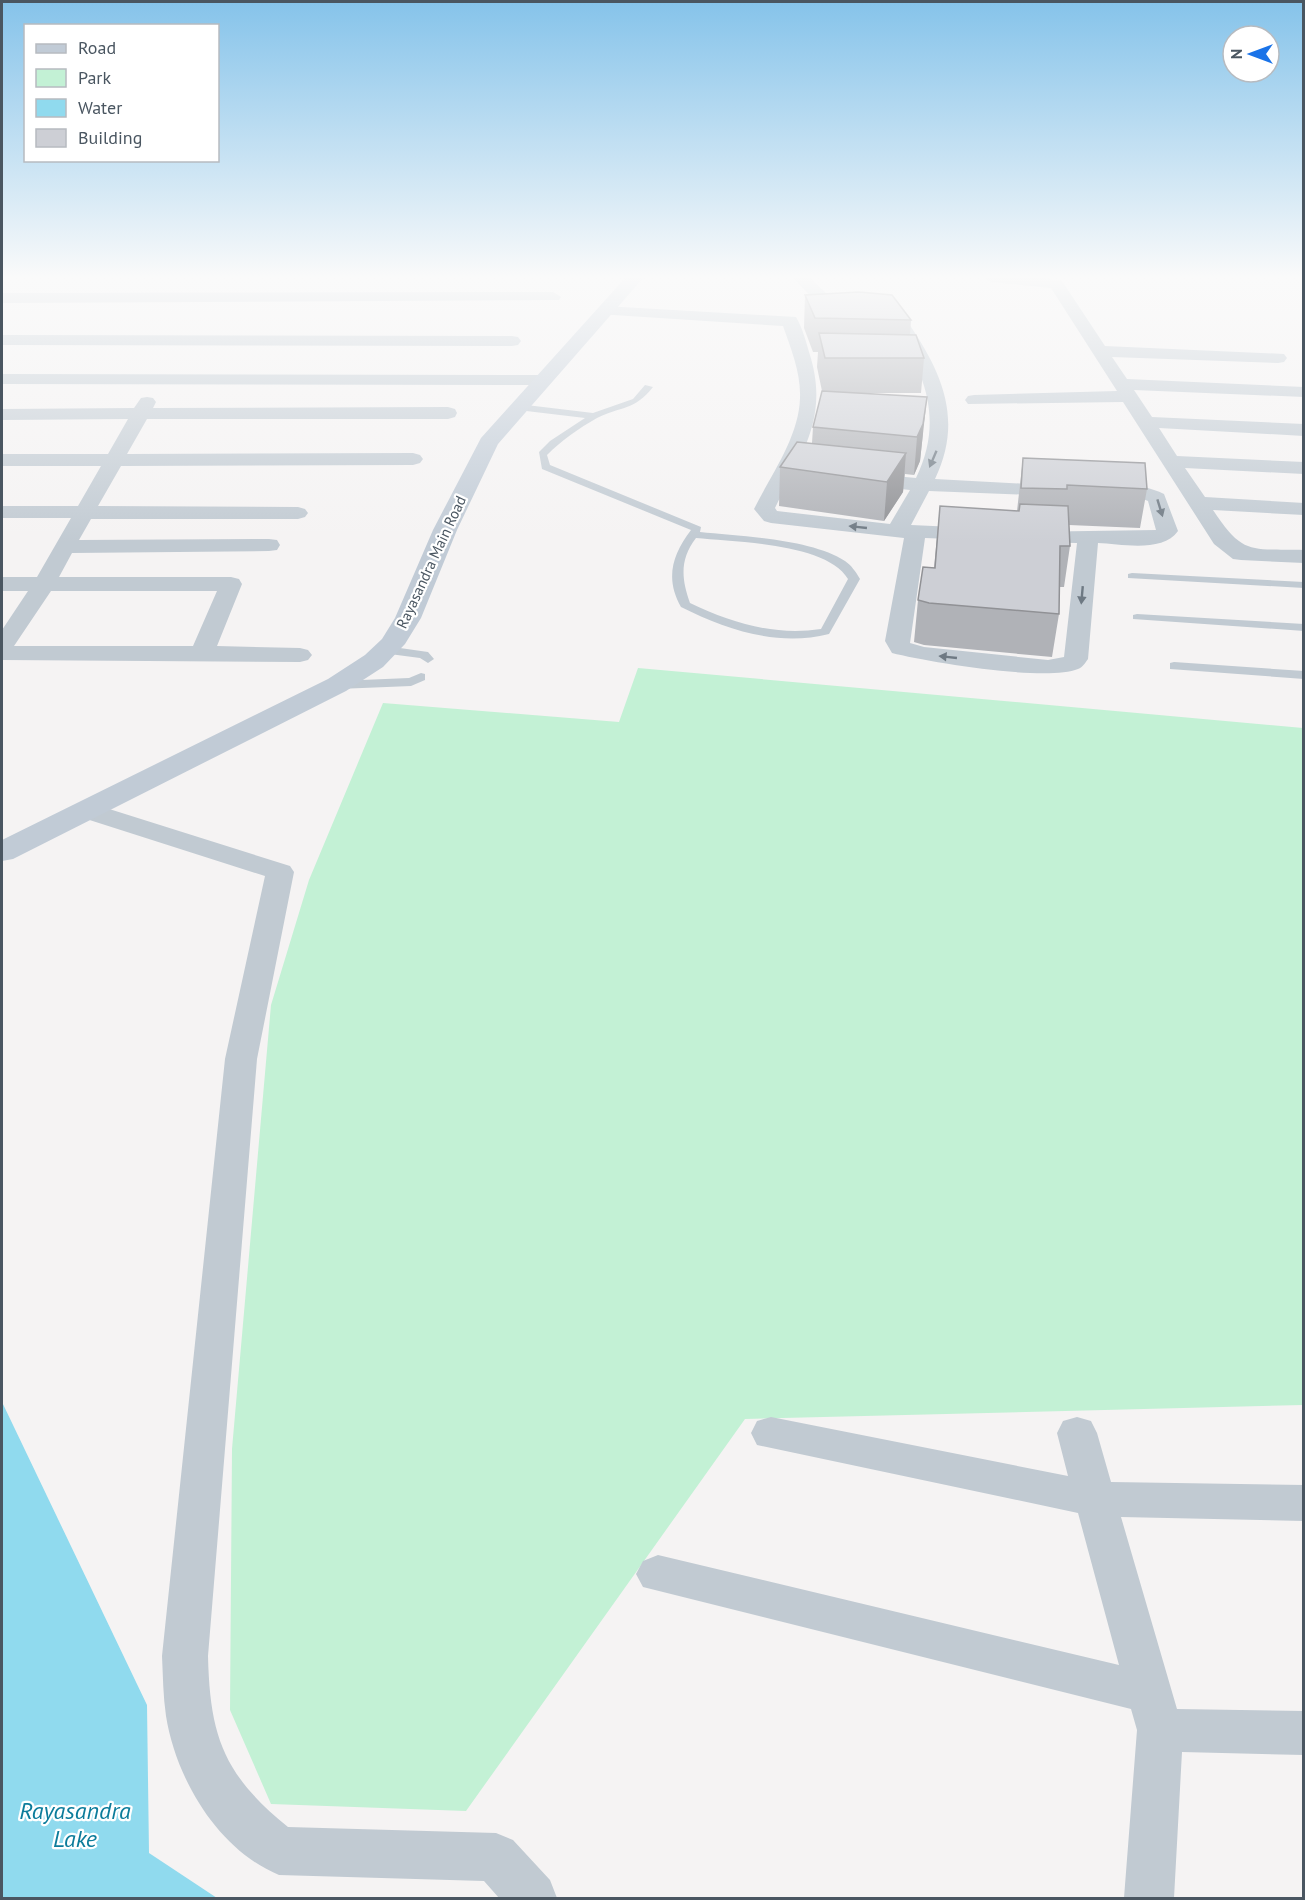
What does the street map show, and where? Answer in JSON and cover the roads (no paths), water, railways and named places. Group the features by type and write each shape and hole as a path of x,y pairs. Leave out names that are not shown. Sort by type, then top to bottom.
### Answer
{"street":[{"path":"2,647 44,584 169,366"},
{"name":"Rayasandra Main Road","path":"2,852 337,685 374,661 392,644 408,618 445,530 488,442 555,366"},
{"path":"810,366 809,399 805,419 764,509 771,517 907,531 1004,535 1153,538 1162,536 1167,531 1159,501 1153,495 1080,490 922,485 841,476"},
{"path":"924,366 937,402 939,425 937,452 922,485 907,531 897,641 900,648 923,654 1048,667 1072,663 1076,659 1088,537"},
{"path":"1108,366 1222,539 1241,554 1304,557"},
{"path":"2,379 543,380"},
{"path":"974,400 1124,390 1304,392"},
{"path":"2,414 448,413"},
{"path":"805,419 827,420"},
{"path":"1145,422 1304,430"},
{"path":"917,424 939,425"},
{"path":"2,460 413,459"},
{"path":"1170,461 1304,468"},
{"path":"783,470 806,473"},
{"path":"1002,512 1005,488"},
{"path":"1197,503 1304,509"},
{"path":"2,512 298,513"},
{"path":"64,548 269,544"},
{"path":"2,584 231,584 202,653"},
{"path":"2,653 300,655"},
{"path":"87,810 280,872 240,1071 185,1656 184,1689 189,1721 198,1753 213,1783 233,1811 254,1832 279,1851 496,1857 532,1899"},
{"path":"771,1433 1096,1499 1304,1503"},
{"path":"1077,1433 1155,1711 1149,1899"},
{"path":"658,1574 1155,1711 1304,1733"}],"lane":[{"path":"648,387 636,401 594,416 553,443 542,454 545,467 697,529 680,550 677,564 679,591 685,606 713,620 754,632 798,636 825,632 854,579 849,570 840,562 822,554 765,543 693,534"},
{"path":"519,407 594,416"},
{"path":"1132,576 1304,585"},
{"path":"1137,617 1304,628"},
{"path":"386,650 424,655 428,659"},
{"path":"1174,666 1304,675"},
{"path":"337,685 411,682 421,677"}],"water":[{"name":"Rayasandra Lake","path":"2,1402 147,1705 149,1853 217,1898 2,1898"}]}
